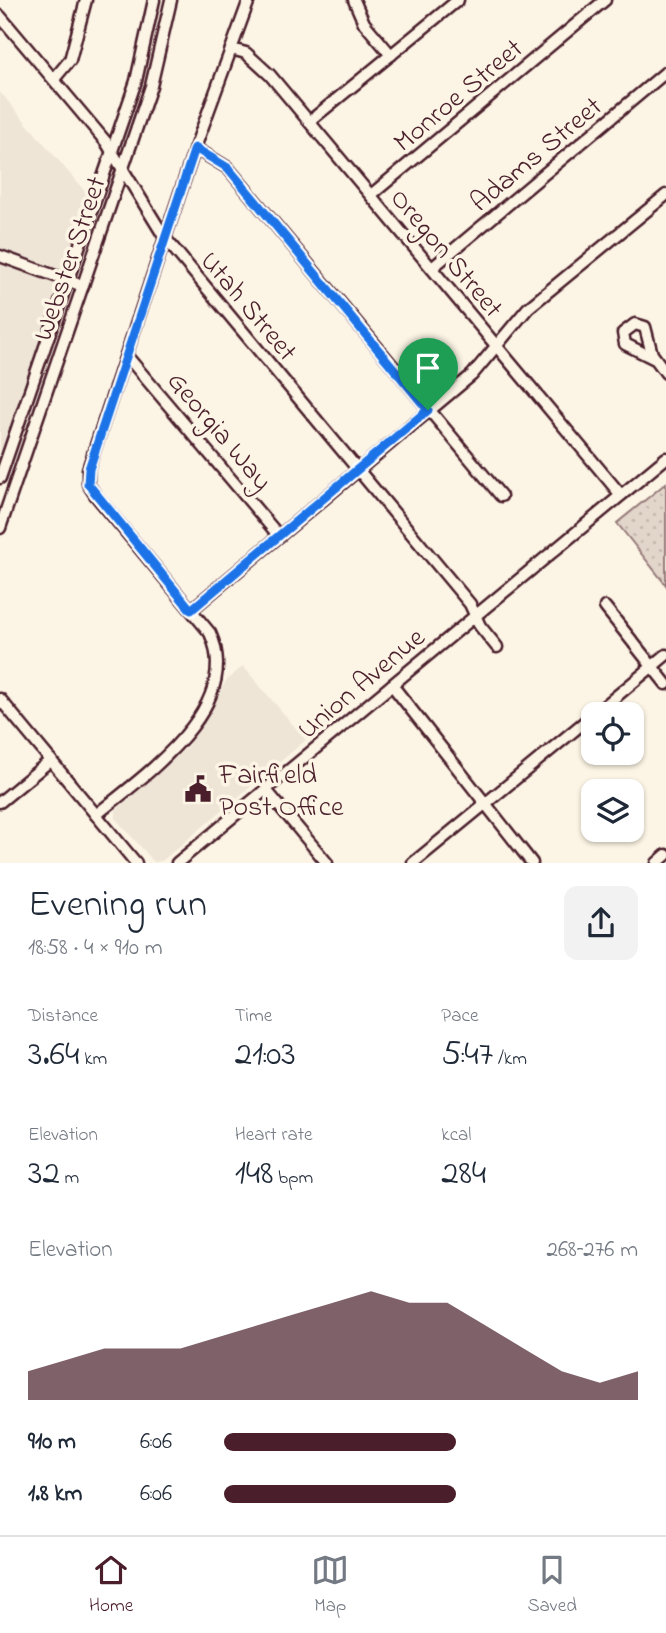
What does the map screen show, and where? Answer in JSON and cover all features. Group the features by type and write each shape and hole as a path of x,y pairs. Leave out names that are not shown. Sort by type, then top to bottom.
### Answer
{"street":[{"path":"54,79 71,60 86,0"},
{"name":"Webster Street","path":"0,478 136,81 154,0"},
{"name":"Webster Street","path":"0,528 151,86 171,0"},
{"path":"96,815 173,750 190,729 213,690 219,663 218,650 210,633 88,484 89,469 126,355 195,148 249,0"},
{"path":"354,0 364,23 391,55"},
{"path":"310,121 458,0"},
{"name":"Monroe Street","path":"371,195 604,0"},
{"name":"Utah Street","path":"0,16 111,151 165,238 470,604 475,616"},
{"name":"Oregon Street","path":"231,49 256,60 310,121 621,495"},
{"name":"Adams Street","path":"432,268 666,72"},
{"path":"195,148 228,168 501,496"},
{"path":"191,610 472,375 528,309 666,195"},
{"path":"0,256 83,286"},
{"name":"Georgia Way","path":"126,355 279,536"},
{"path":"654,359 666,373"},
{"name":"Union Avenue","path":"177,863 666,458"},
{"path":"605,607 666,684"},
{"path":"475,616 497,647"},
{"path":"609,702 666,655"},
{"path":"392,685 532,863"},
{"path":"0,699 136,863"},
{"path":"413,863 581,725"},
{"path":"0,802 51,760"},
{"path":"266,790 327,863"}],"shaded area":[{"path":"0,92 88,195 72,284 0,486"},
{"path":"666,483 666,585 617,523"},
{"path":"243,666 306,740 162,861 154,862 116,819 116,810 186,748 217,700 225,682"}],"place":[{"name":"Fairfield Post Office","path":"198,789"}],"route":[{"path":"195,148 216,158 228,168 428,410 191,610 88,484 89,469 108,408 195,148"}]}
